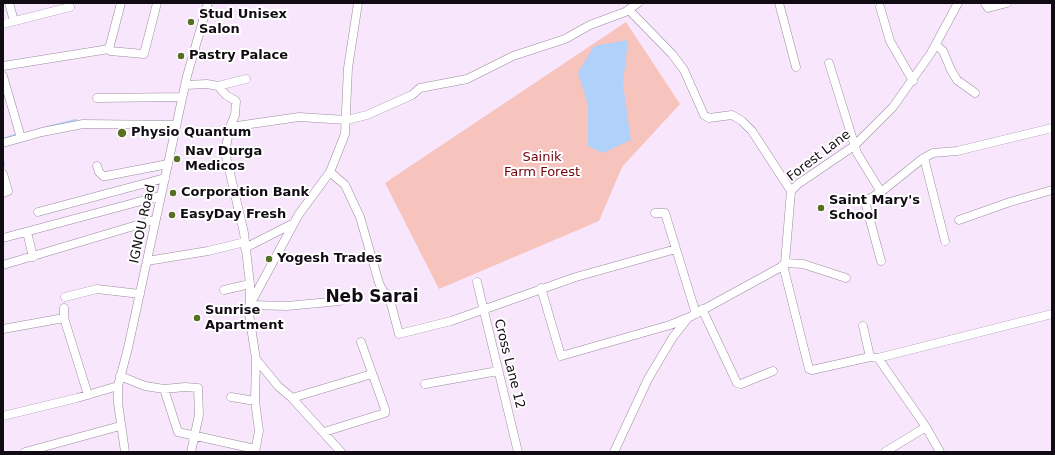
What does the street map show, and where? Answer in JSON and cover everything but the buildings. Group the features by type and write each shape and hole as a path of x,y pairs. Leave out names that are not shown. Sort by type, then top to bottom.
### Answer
{"street":[{"path":"9,3 14,21"},
{"path":"109,49 120,3"},
{"path":"3,66 109,49 110,51 144,54 157,3"},
{"name":"IGNOU Road","path":"124,452 120,426 118,386 140,294 154,220 165,178 182,97 208,3"},
{"path":"164,390 178,432 255,451 259,431 255,401 256,359 248,312 250,305 299,214 330,172 345,134 347,120 348,68 358,3"},
{"path":"230,127 299,117 347,120 380,109 412,95 420,88 467,79 513,56 565,39 590,25 629,10 638,3"},
{"path":"779,3 796,67"},
{"name":"Forest Lane","path":"874,357 812,370 809,369 784,264 791,191 798,184 854,146 893,107 913,81 936,45 958,3"},
{"path":"985,3 988,8 1007,3"},
{"path":"3,24 70,7"},
{"path":"880,7 890,41 913,81"},
{"path":"629,10 672,54 684,70 704,115 709,118 732,116 742,121 752,131 791,191"},
{"path":"936,45 944,51 951,70 957,80 975,93"},
{"path":"829,63 854,146 860,160 881,192"},
{"path":"3,76 21,138"},
{"path":"185,85 207,84 218,86 246,79"},
{"path":"218,86 226,95 236,101 235,115 230,127 225,152 245,245 250,284 250,305"},
{"path":"97,98 182,97"},
{"path":"3,143 83,124 176,125"},
{"path":"881,262 866,205 869,199 881,192 924,158 940,151 957,151 1052,128"},
{"path":"924,158 945,241"},
{"path":"97,166 102,176 106,176 168,164"},
{"path":"330,172 345,185 360,217 379,283 390,298 398,334 451,321 541,288 676,249"},
{"path":"3,174 8,191 3,193"},
{"path":"38,212 165,178"},
{"path":"959,220 1010,202 1052,190"},
{"path":"3,238 160,196"},
{"path":"655,213 665,213 695,314 737,383 741,384 773,372"},
{"path":"3,265 154,220"},
{"path":"147,262 245,245 294,224"},
{"path":"27,232 34,257"},
{"path":"541,288 561,356 670,325 695,314 784,264 803,264 846,278"},
{"name":"Cross Lane 12","path":"476,282 518,452"},
{"path":"224,290 250,284"},
{"path":"65,297 97,290 140,294"},
{"path":"250,305 287,306 340,301"},
{"path":"64,308 64,318 88,395"},
{"path":"614,452 651,374 664,351 695,314"},
{"path":"874,357 1052,314"},
{"path":"3,329 64,318"},
{"path":"863,326 874,357 926,427 939,452"},
{"path":"324,432 385,413 361,342"},
{"path":"256,359 278,386 292,398 341,452"},
{"path":"425,384 498,371"},
{"path":"292,398 372,374"},
{"path":"120,376 145,386 164,390 185,387 198,388 199,415 190,452"},
{"path":"3,416 118,386"},
{"path":"231,397 255,401"},
{"path":"24,452 120,426"},
{"path":"885,452 926,427"}],"green space":[{"name":"Sainik Farm Forest","path":"626,22 680,104 622,167 599,221 439,289 385,183"}],"water":[{"path":"628,40 623,84 631,140 603,153 588,146 588,104 578,73 594,46"}],"waterway":[{"path":"43,128 76,120"},
{"path":"3,139 15,135"},
{"path":"3,159 4,165"}],"place":[{"name":"Stud Unisex Salon","path":"191,22"},
{"name":"Pastry Palace","path":"181,56"},
{"name":"Physio Quantum","path":"122,133"},
{"name":"Nav Durga Medicos","path":"177,159"},
{"name":"Corporation Bank","path":"173,193"},
{"name":"Saint Mary's School","path":"821,208"},
{"name":"EasyDay Fresh","path":"172,215"},
{"name":"Yogesh Trades","path":"269,259"},
{"name":"Sunrise Apartment","path":"197,318"}],"district":[{"name":"Neb Sarai","path":"372,298"}]}
